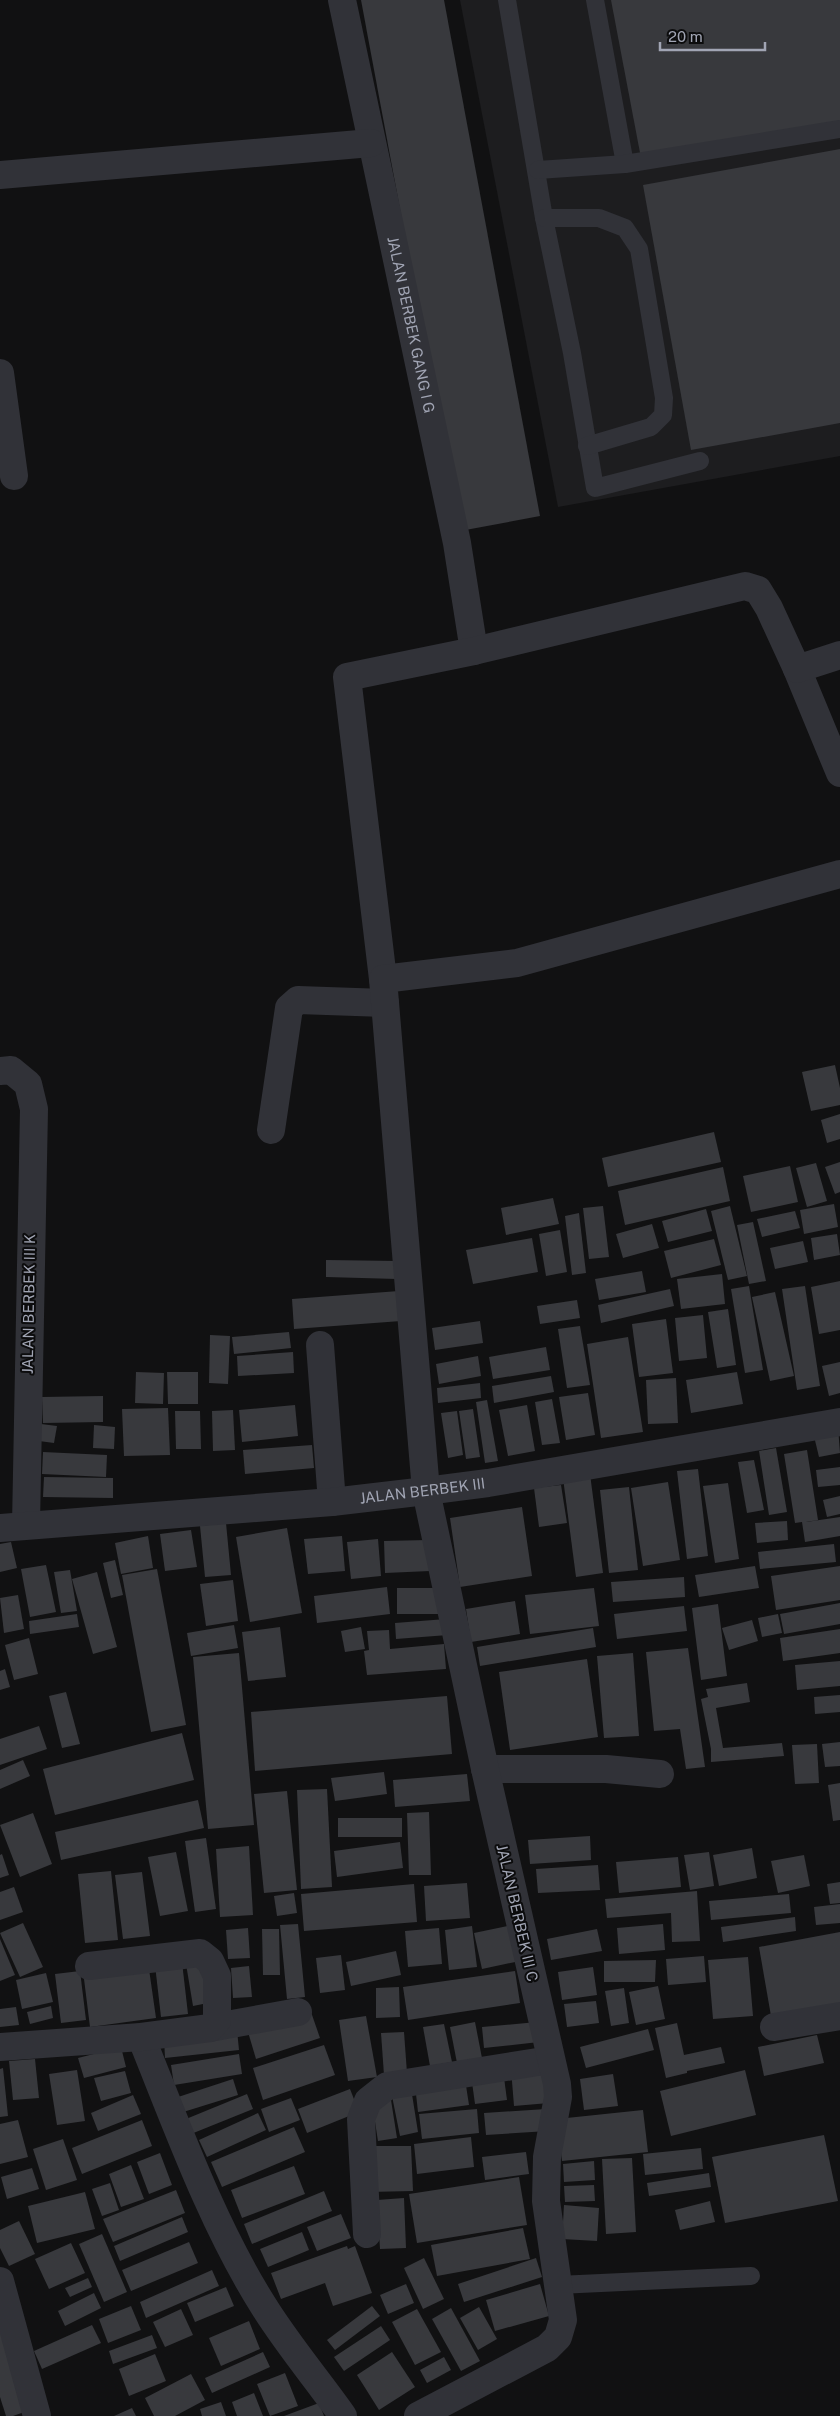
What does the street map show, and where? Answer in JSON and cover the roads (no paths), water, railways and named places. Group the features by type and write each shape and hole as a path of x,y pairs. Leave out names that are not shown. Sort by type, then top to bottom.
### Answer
{"street":[{"name":"JALAN BERBEK GANG I G","path":"342,0 457,543 474,651"},
{"path":"0,175 371,143"},
{"path":"0,372 14,476"},
{"path":"474,651 745,586 758,590 769,608 797,670 840,773"},
{"name":"JALAN BERBEK III C","path":"418,2416 547,2348 558,2337 562,2320 546,2201 547,2157 558,2097 557,2084 485,1768 426,1491 384,991 347,677 474,651"},
{"path":"797,670 840,655"},
{"path":"272,1130 289,1008 298,1000 384,991 517,963 840,874"},
{"name":"JALAN BERBEK III K","path":"0,1071 11,1070 28,1084 34,1109 13,1526"},
{"path":"320,1345 332,1502"},
{"name":"JALAN BERBEK III","path":"13,1526 332,1502 426,1491 498,1481 840,1422"},
{"path":"485,1768 606,1769 660,1774"},
{"path":"89,1966 200,1953 210,1961 217,1976 217,2020 210,2028"},
{"path":"0,2047 141,2037 210,2028 298,2012"},
{"path":"774,2027 840,2016"},
{"path":"141,2037 184,2144 230,2244 264,2305 343,2416"},
{"path":"367,2234 361,2119 368,2100 387,2086 550,2060"},
{"path":"0,2281 37,2416"}],"lane":[{"path":"507,0 538,170 544,218 572,352 595,488 700,461"},
{"path":"595,0 625,164"},
{"path":"538,170 625,164 840,129"},
{"path":"544,218 599,218 625,228 639,249 664,398 663,415 651,427 587,446"},
{"path":"558,2285 751,2276"}]}
